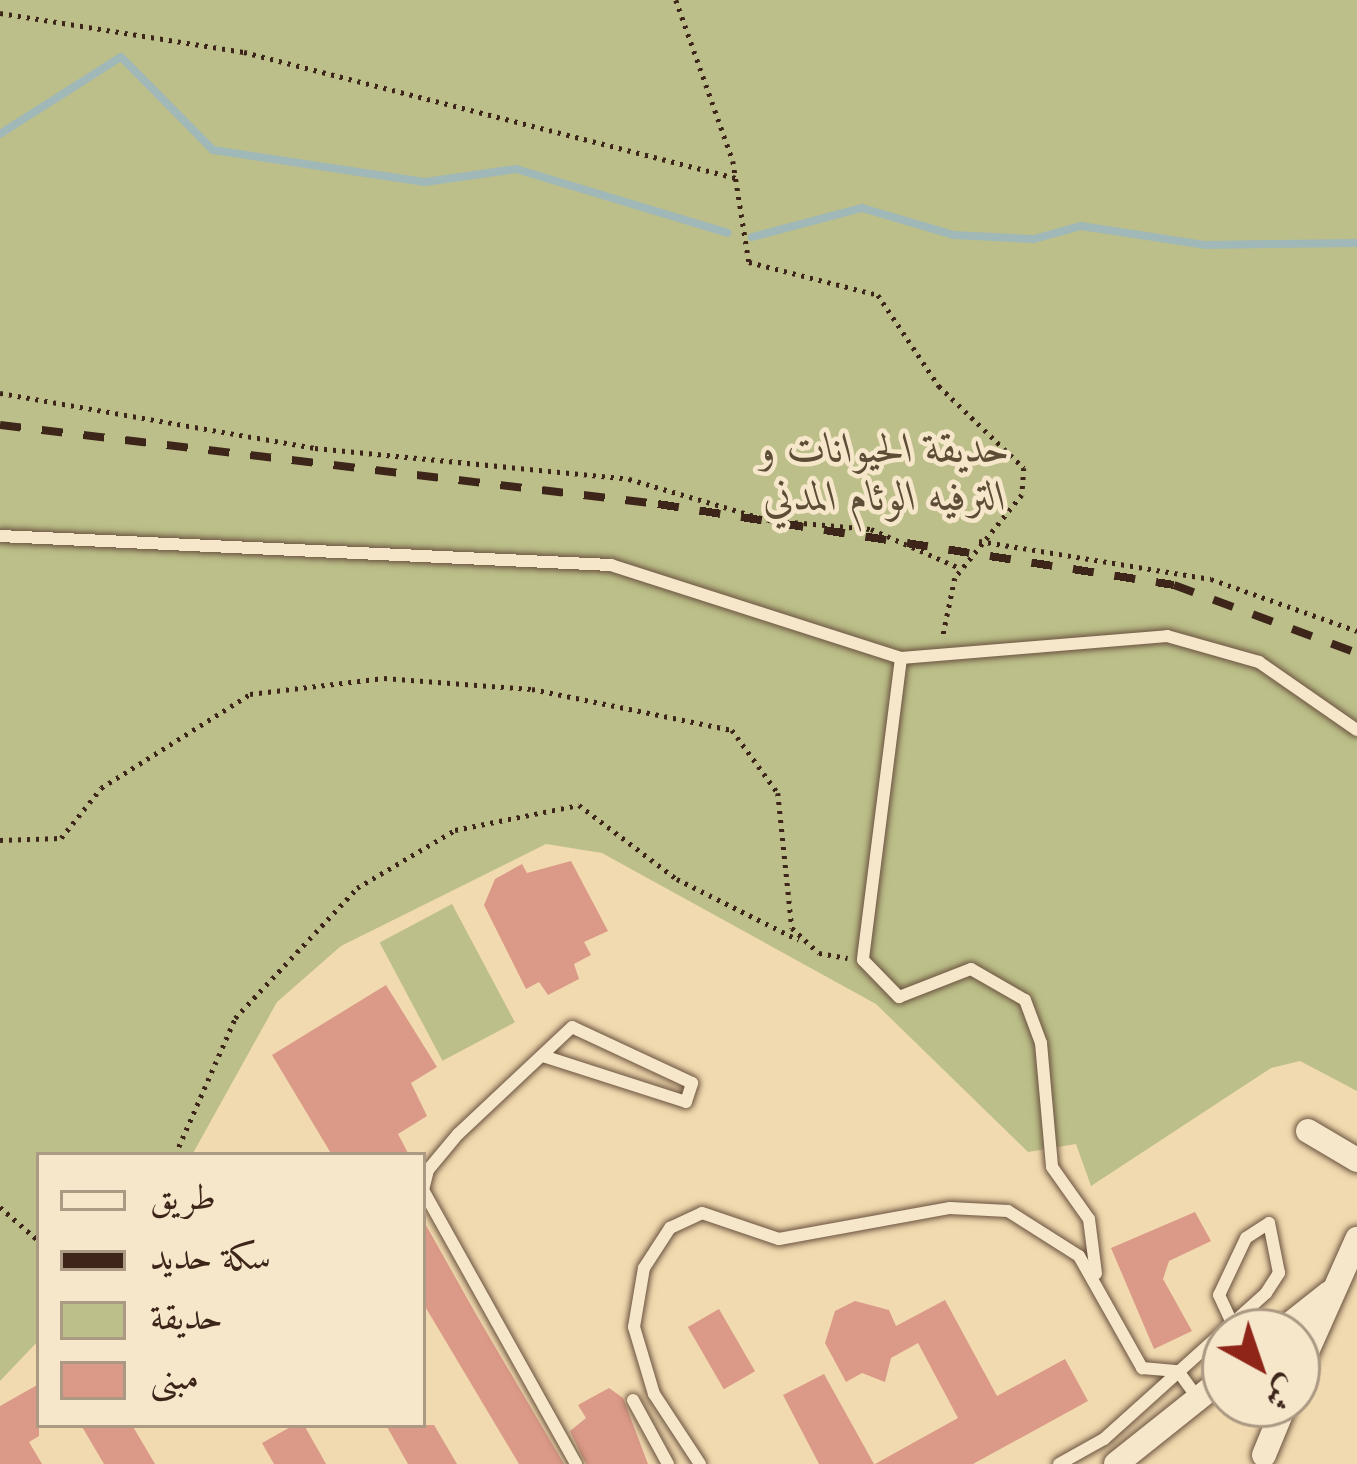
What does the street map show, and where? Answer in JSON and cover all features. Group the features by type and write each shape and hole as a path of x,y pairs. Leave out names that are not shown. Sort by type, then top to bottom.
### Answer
{"street":[{"path":"1308,1131 1357,1160"},
{"path":"1321,1316 1357,1239"},
{"path":"1311,1308 1331,1292"},
{"path":"1116,1464 1201,1397"},
{"path":"1264,1455 1275,1428"}],"lane":[{"path":"0,536 610,566 901,658 940,659 1122,633 1184,638 1259,662 1357,730"},
{"path":"901,658 863,960 899,997 971,970 1025,1000 1041,1042 1052,1167 1089,1219 1096,1275 1142,1368 1178,1371 1198,1399"},
{"path":"426,1185 458,1134 542,1055 572,1027 692,1083 686,1102 542,1055"},
{"path":"426,1195 576,1464"},
{"path":"700,1464 655,1394 634,1327 644,1268 685,1217 779,1239 979,1206 1050,1234 1096,1275"},
{"path":"1269,1223 1280,1273 1232,1323 1219,1295 1246,1238 1269,1223"},
{"path":"1059,1464 1201,1351"},
{"path":"634,1400 668,1464"}],"path":[{"path":"676,0 736,178 749,262 878,295 939,386 1024,468 1022,495 978,541 960,568 940,659"},
{"path":"0,13 244,52 736,178"},
{"path":"0,393 315,448 628,479 768,520 871,530 960,568"},
{"path":"978,541 1211,579 1357,631"},
{"path":"0,840 61,838 101,788 250,694 363,679 532,689 713,722 747,744 778,793 799,940"},
{"path":"176,1152 235,1018 357,888 455,830 579,806 677,878 799,940 863,960"},
{"path":"0,1207 36,1238"}],"green space":[{"name":"حديقة الحيوانات و الترفيه الوئام المدني","path":"0,0 1357,0 1357,1091 1300,1061 1271,1068 1091,1186 1076,1144 1028,1152 876,1004 602,853 546,844 341,946 277,1002 194,1152 36,1152 36,1343 0,1381"},
{"path":"452,904 515,1022 443,1061 380,942"}],"building":[{"path":"571,861 608,931 584,942 591,955 574,964 579,979 548,995 539,982 526,989 484,905 495,879 522,864 527,873"},
{"path":"386,985 437,1067 411,1083 427,1116 398,1134 407,1152 330,1152 272,1055"},
{"path":"1195,1212 1211,1241 1169,1261 1163,1279 1192,1331 1154,1349 1111,1248"},
{"path":"426,1225 564,1464 519,1464 426,1308"},
{"path":"945,1300 997,1396 1065,1359 1088,1401 973,1464 875,1464 958,1418 918,1343 891,1358 885,1382 862,1373 846,1382 825,1343 835,1311 855,1301 889,1310 896,1326"},
{"path":"719,1309 755,1371 724,1389 688,1327"},
{"path":"824,1374 874,1464 819,1464 783,1395"},
{"path":"36,1386 39,1436 29,1442 42,1464 0,1464 0,1406"},
{"path":"609,1388 623,1398 648,1464 586,1464 570,1431 586,1418 578,1405"},
{"path":"434,1425 457,1464 408,1464 388,1428"},
{"path":"83,1428 134,1428 155,1464 104,1464"},
{"path":"289,1428 306,1428 326,1464 274,1464 262,1443"}],"waterway":[{"path":"0,134 121,57 213,150 425,182 516,169 728,233"},
{"path":"752,237 862,208 954,235 1034,239 1081,226 1205,245 1357,243"}],"railway":[{"path":"0,425 658,504 1174,585 1357,653"}]}
